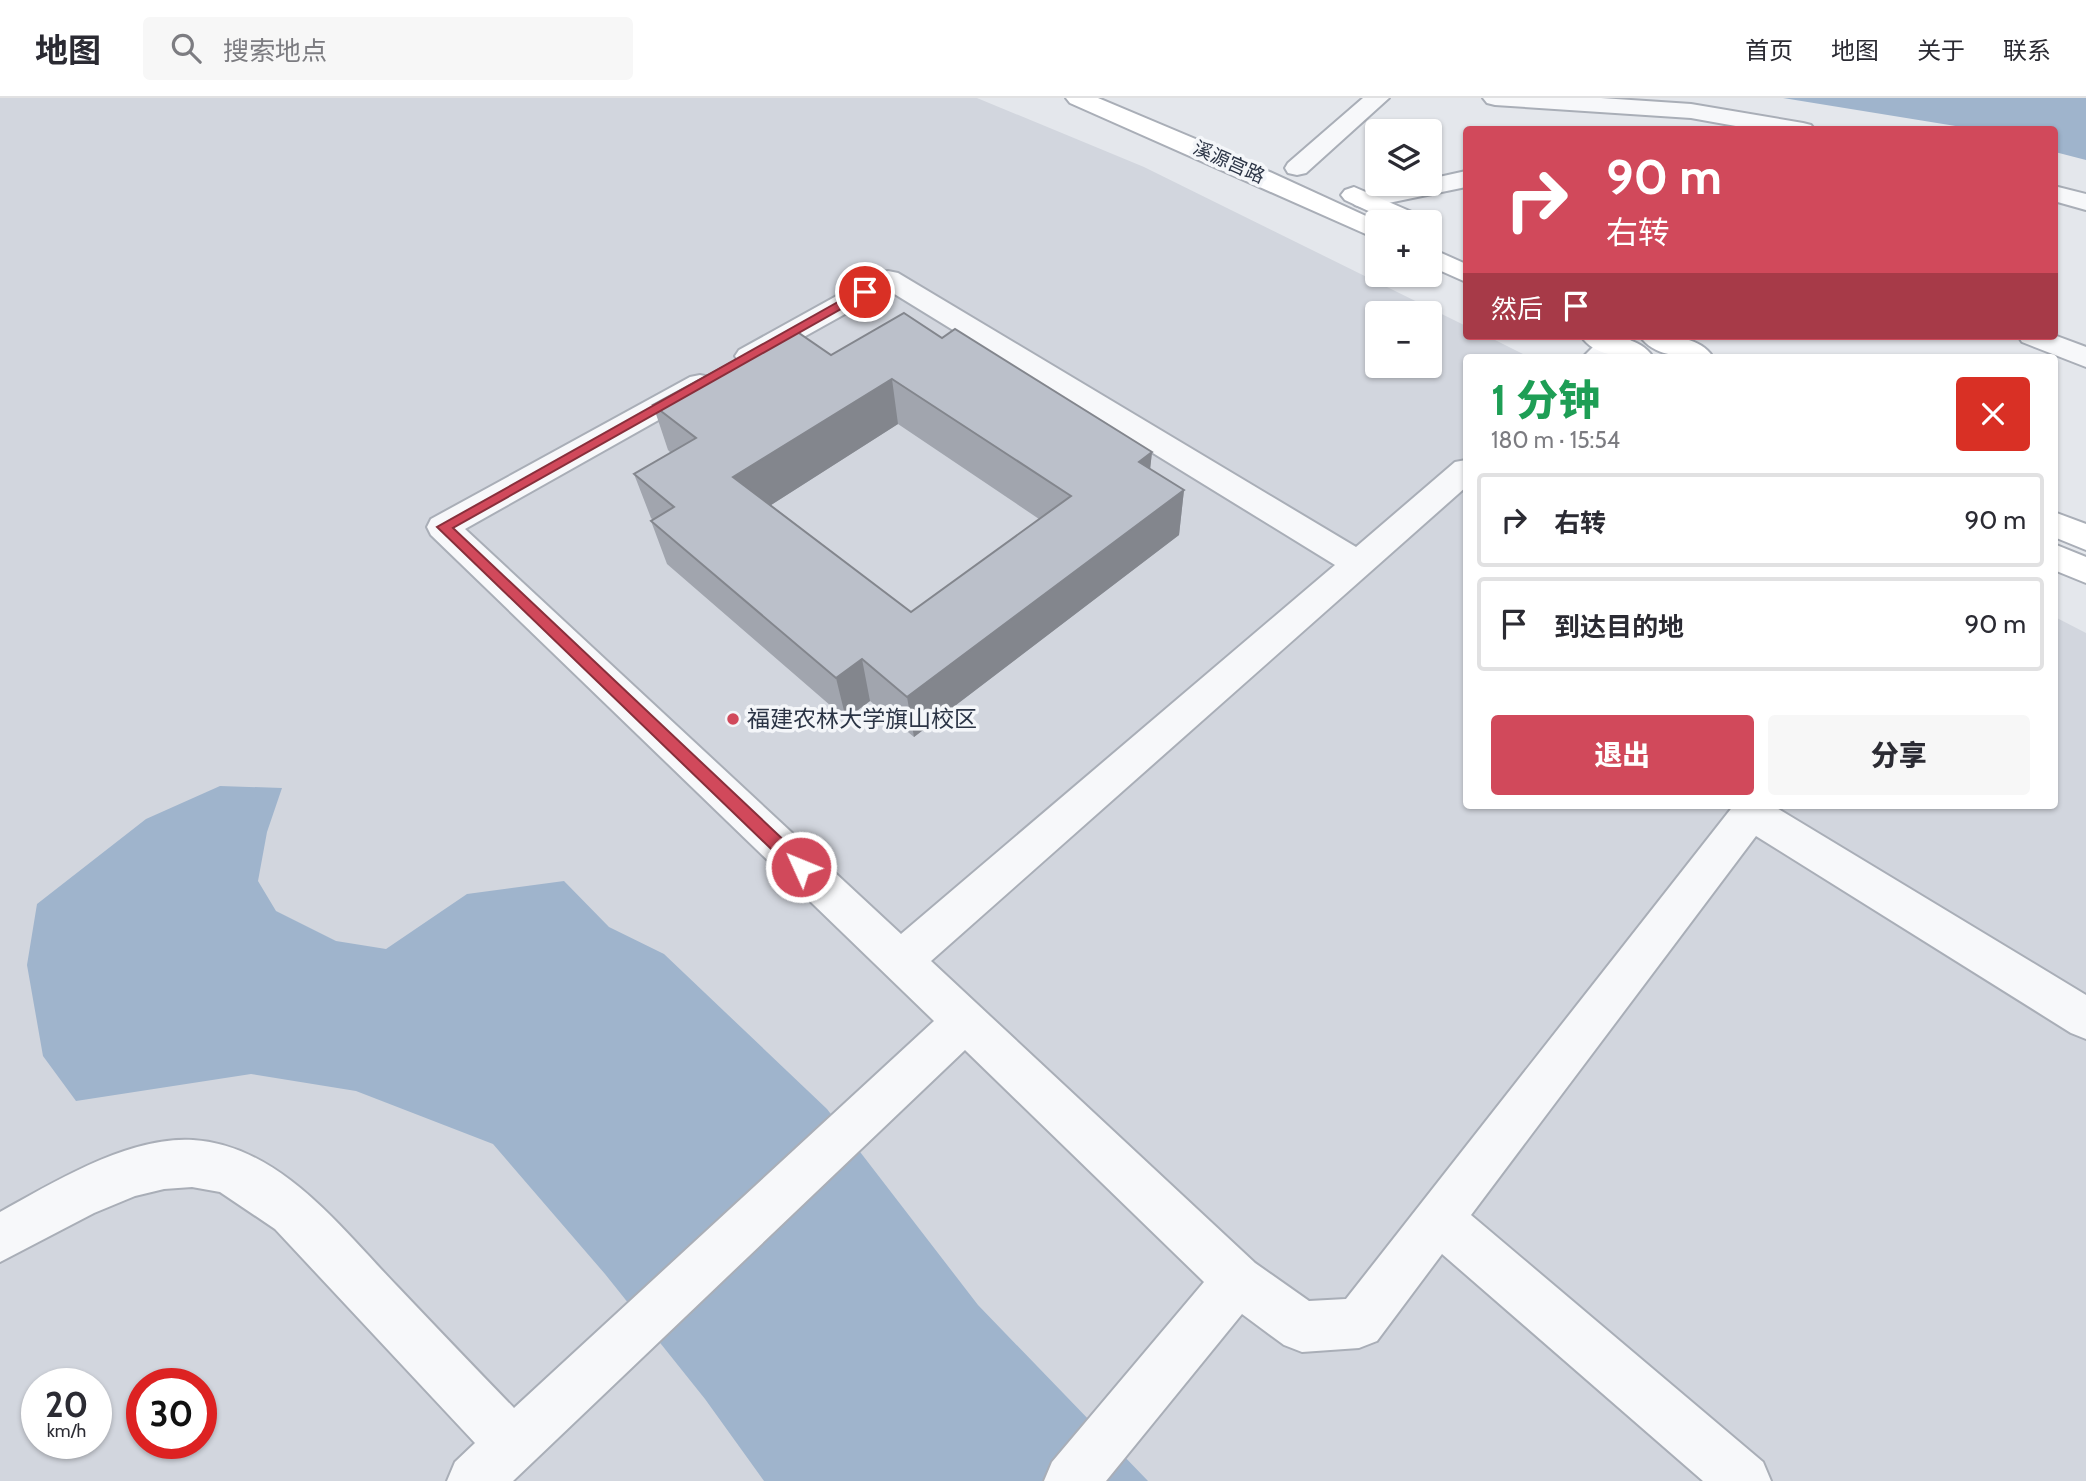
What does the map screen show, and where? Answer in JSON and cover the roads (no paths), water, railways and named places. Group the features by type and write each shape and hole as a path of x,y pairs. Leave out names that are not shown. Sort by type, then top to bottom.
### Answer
{"main road":[{"name":"溪源宫路","path":"1078,98 1215,156 1365,225"},
{"name":"溪源宫路","path":"1137,98 1386,210"},
{"path":"1442,237 1463,247"},
{"path":"1442,262 1463,272"},
{"path":"1663,340 1693,354"},
{"path":"1606,343 1632,354"},
{"path":"2058,525 2086,538"},
{"path":"2058,558 2086,571"}],"street":[{"path":"1297,168 1377,98"},
{"path":"1495,98 1627,102 1782,126"},
{"path":"1627,102 1637,126"},
{"path":"1364,200 1463,180"},
{"path":"2058,194 2086,202"},
{"path":"1359,564 888,279 443,527 1238,1280 1302,1327 1359,1323 1754,809 2086,1019"},
{"path":"2042,340 2086,358"},
{"path":"900,961 1463,474"},
{"path":"474,1481 965,1021"},
{"path":"0,1238 110,1182 152,1167 189,1162 220,1168 255,1184 292,1212 512,1444"},
{"path":"1438,1219 1744,1481"},
{"path":"1071,1481 1238,1280"}],"water":[{"path":"1783,98 2086,98 2086,160 2058,153 2058,126 1956,126"},
{"path":"220,786 282,788 267,832 258,881 276,911 336,941 386,949 467,894 564,881 609,927 664,954 827,1109 978,1305 1148,1481 764,1481 705,1399 605,1274 493,1144 356,1091 251,1074 76,1101 43,1056 27,965 37,904 146,819"}],"place":[{"name":"福建农林大学旗山校区","path":"733,719"}]}
